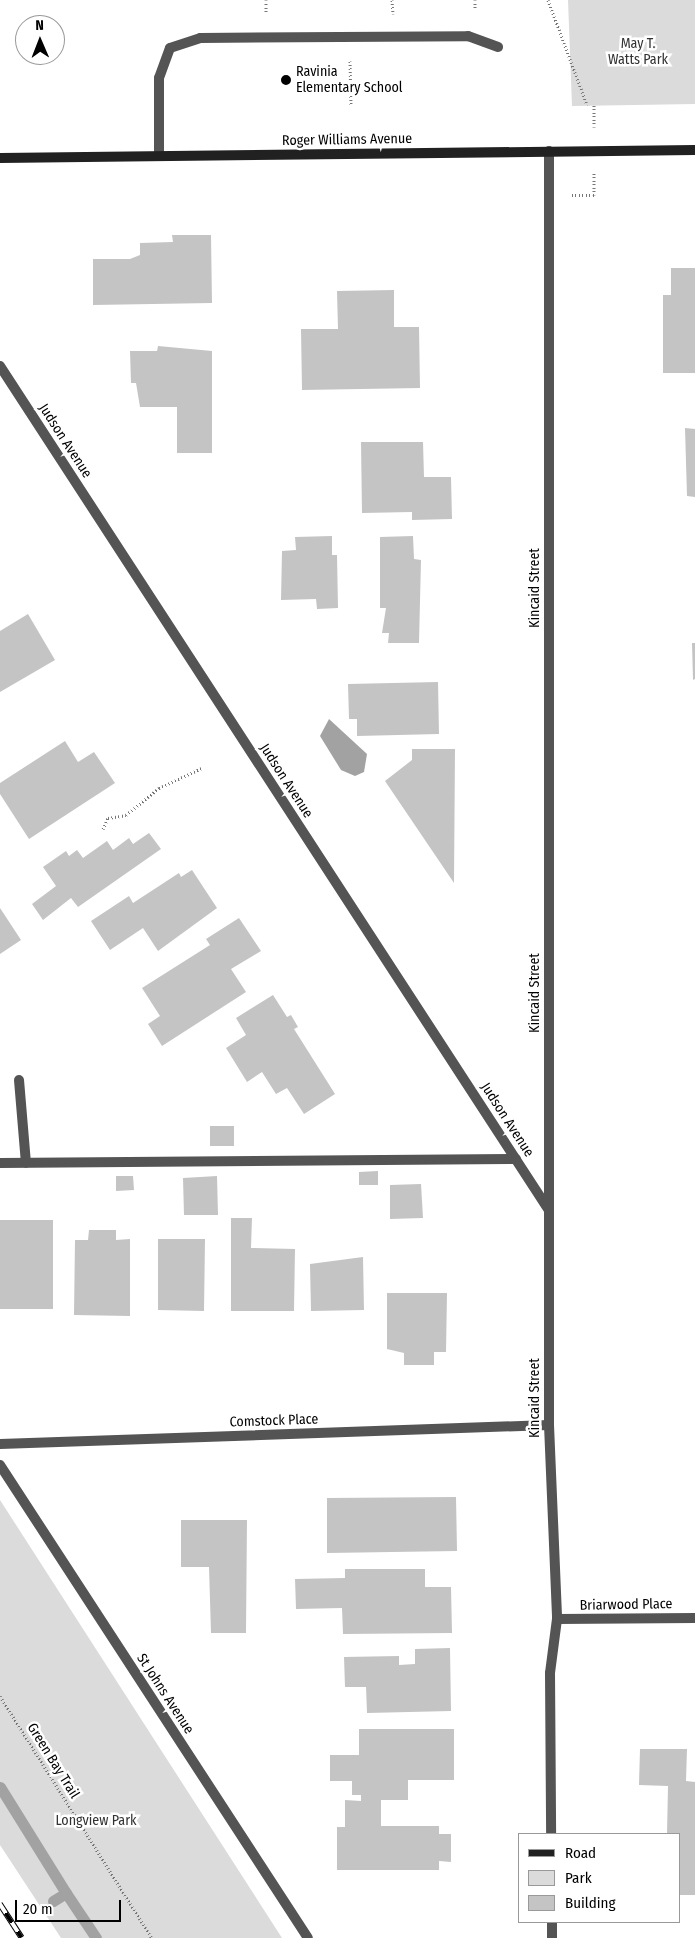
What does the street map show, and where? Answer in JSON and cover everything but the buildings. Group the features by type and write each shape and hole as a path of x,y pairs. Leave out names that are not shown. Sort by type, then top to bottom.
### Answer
{"street":[{"path":"159,156 159,78 170,48 200,38 468,36 498,47"},
{"name":"Roger Williams Avenue","path":"0,158 695,150"},
{"name":"Kincaid Street","path":"548,151 549,1425 557,1620 550,1673 551,1833"},
{"name":"Judson Avenue","path":"0,366 549,1210"},
{"path":"19,1080 26,1162"},
{"path":"0,1163 516,1159"},
{"name":"Comstock Place","path":"0,1444 549,1425"},
{"name":"St Johns Avenue","path":"0,1465 308,1938"},
{"name":"Briarwood Place","path":"557,1620 695,1618"},
{"path":"552,1923 552,1938"}],"path":[{"path":"266,0 266,13"},
{"path":"475,0 475,8"},
{"path":"548,0 587,105"},
{"path":"349,37 351,105"},
{"path":"103,829 108,818 126,815 159,788 202,768"},
{"name":"Green Bay Trail","path":"0,1696 152,1938"}],"green space":[{"name":"May T. Watts Park","path":"568,0 695,0 695,104 572,106"},
{"name":"Longview Park","path":"0,1500 282,1938 61,1938 0,1845"}],"shaded area":[{"path":"329,719 367,754 364,772 355,776 341,770 320,736"}],"waterway":[{"path":"0,1787 66,1893"},
{"path":"53,1901 66,1893 96,1938"}],"railway":[{"path":"0,1904 22,1938"}],"place":[{"name":"Ravinia Elementary School","path":"286,80"}]}
